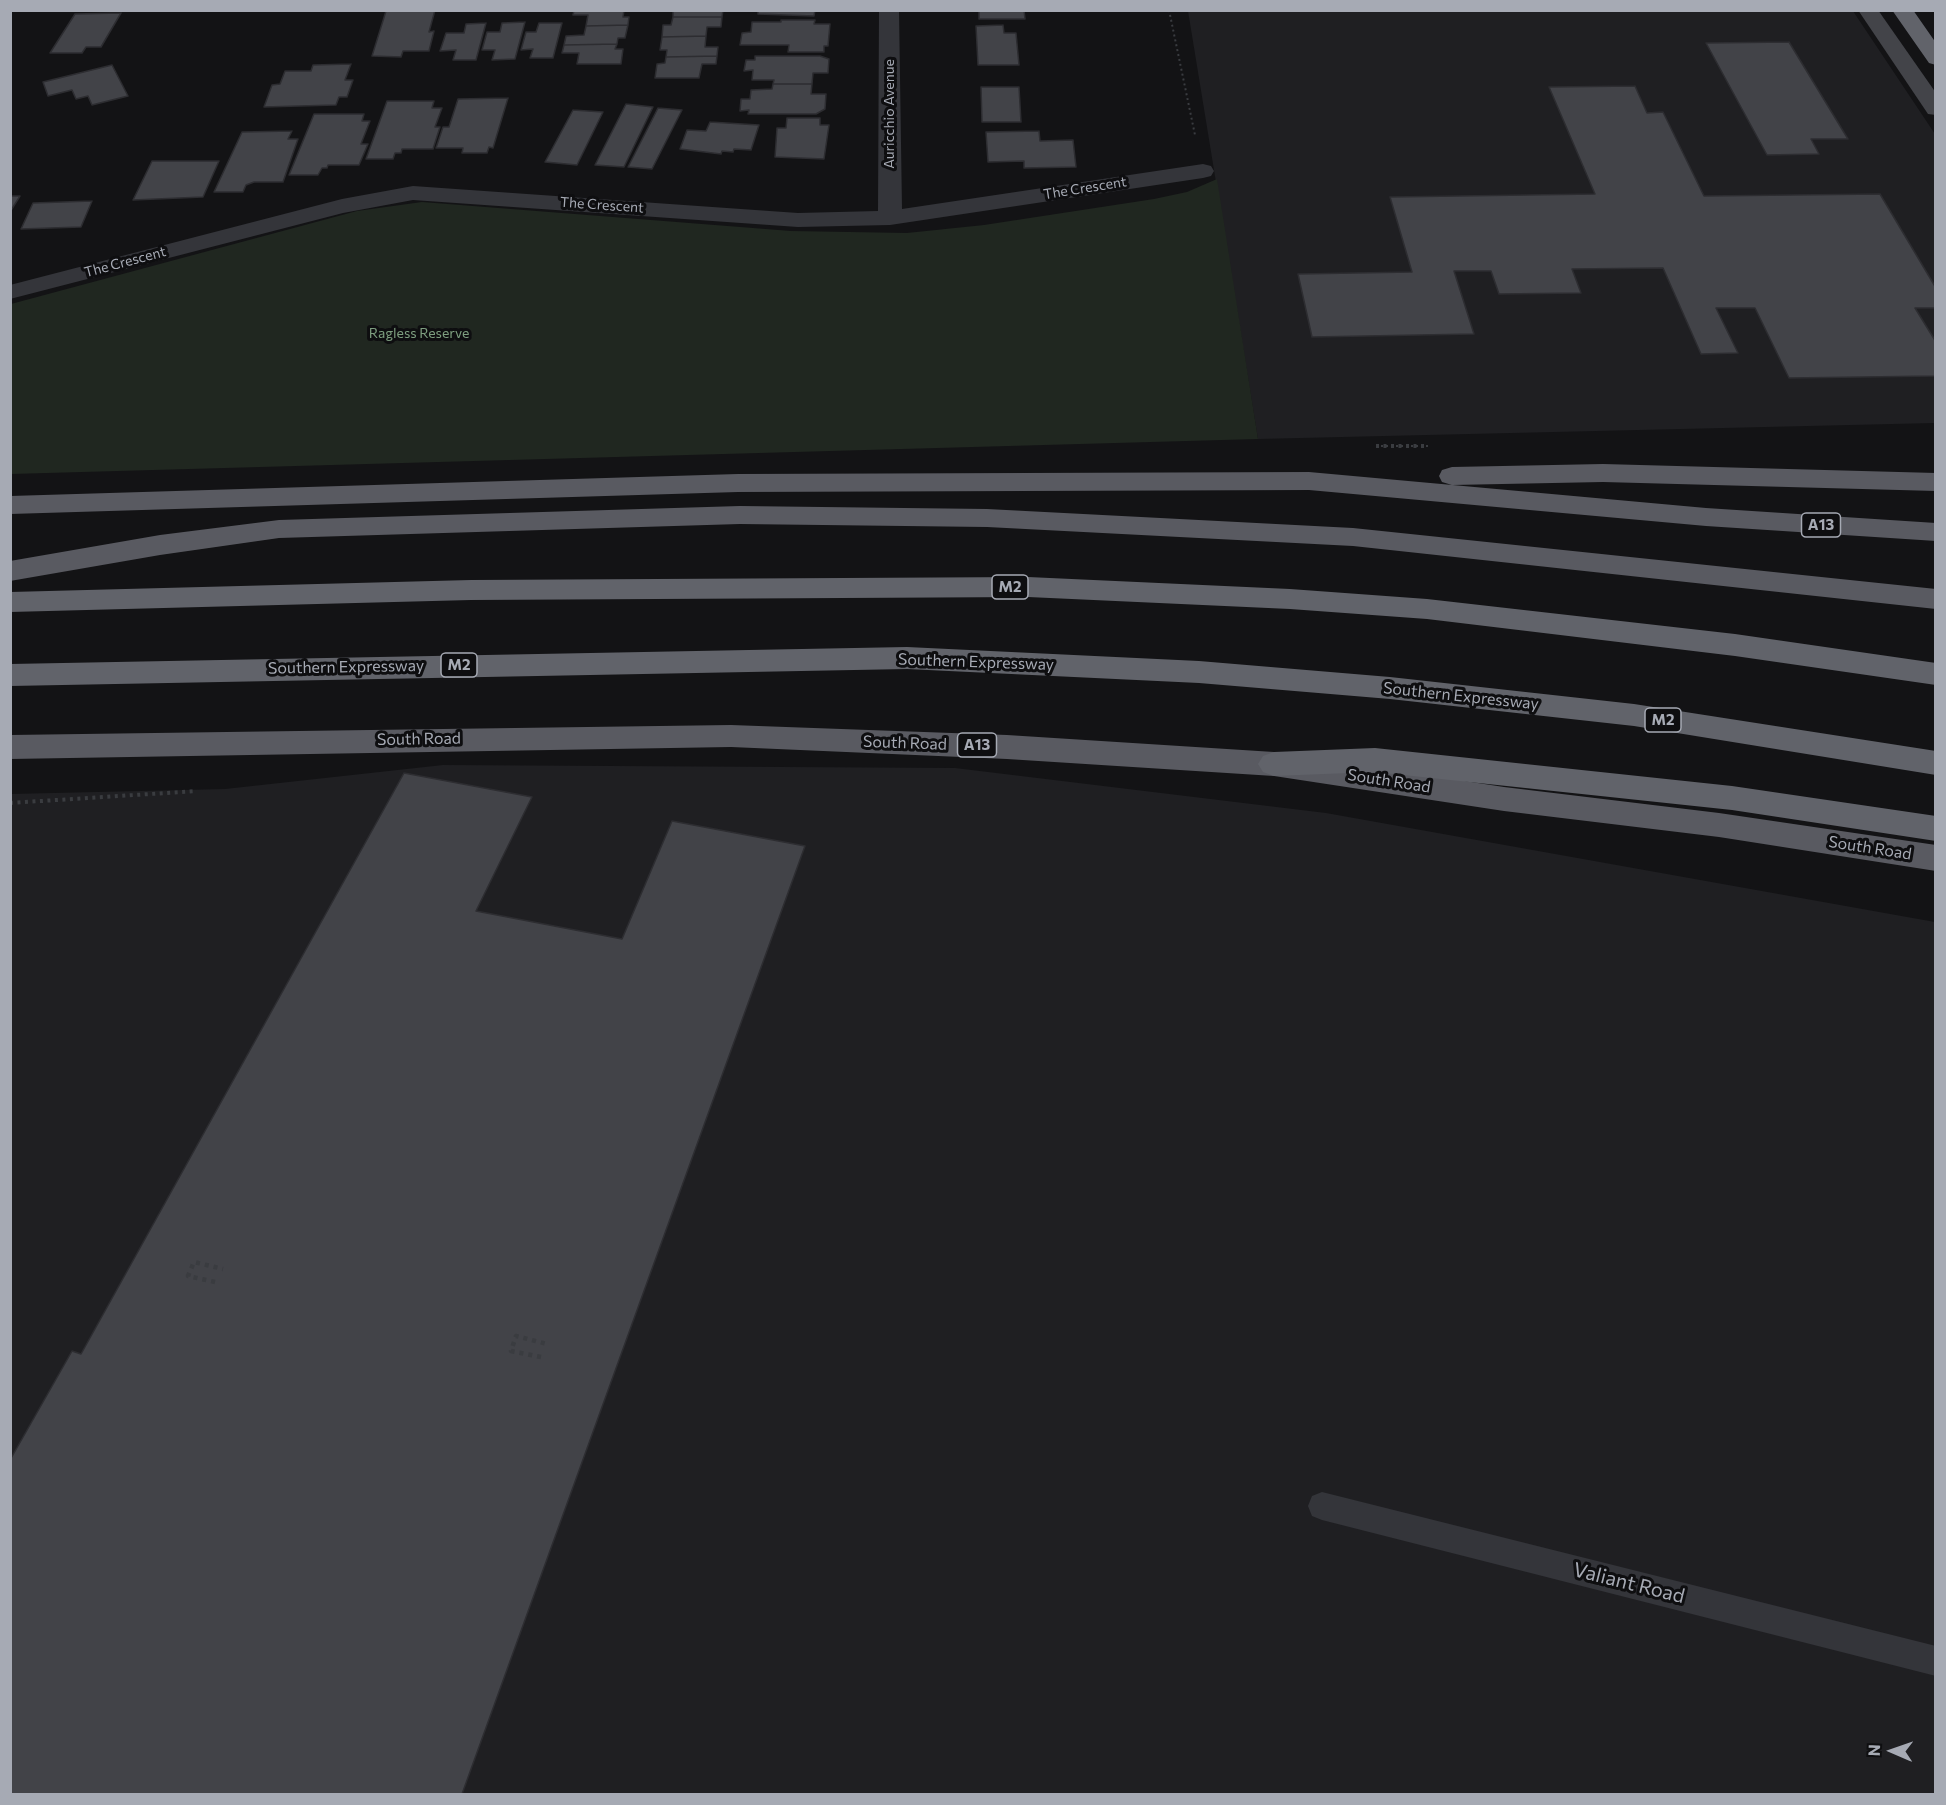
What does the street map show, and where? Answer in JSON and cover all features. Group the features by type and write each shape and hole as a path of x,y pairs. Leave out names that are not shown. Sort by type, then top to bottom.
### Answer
{"highway":[{"path":"1902,10 1935,59"},
{"path":"1309,481 1603,473 1934,482"},
{"name":"A13","path":"10,505 738,483 1309,481 1706,517 1935,532"},
{"path":"10,571 160,545 291,528 740,515 987,518 1353,537 1935,599"},
{"name":"M2","path":"10,602 471,590 1028,587 1290,599 1548,621 1935,674"},
{"name":"Southern Expressway","path":"10,675 907,658 1187,671 1390,688 1634,715 1935,763"},
{"name":"South Road","path":"10,747 731,736 1007,747 1274,764 1504,799 1719,825 1935,858"},
{"path":"10,769 64,746"},
{"path":"1274,764 1376,760 1732,798 1935,829"}],"main road":[{"path":"1868,10 1935,109"}],"street":[{"name":"Auricchio Avenue","path":"889,10 890,218"},
{"name":"The Crescent","path":"10,292 342,206 413,193 798,220 890,218 1203,171"}],"lane":[{"name":"Valiant Road","path":"1322,1506 1935,1661"}],"path":[{"path":"1169,10 1203,171"},
{"path":"10,802 197,791"},
{"path":"215,1282 188,1276 195,1262 223,1269"},
{"path":"541,1357 511,1351 516,1336 547,1344"}],"shaded area":[{"path":"1188,11 1853,11 1935,134 1935,423 1258,439"},
{"path":"443,765 955,768 1326,813 1935,922 1935,1794 11,1794 10,794 225,789"}],"green space":[{"name":"Ragless Reserve","path":"1217,179 1258,439 11,474 11,304 357,211 422,202 791,231 907,233 984,225 1154,199 1187,192"}],"building":[{"path":"435,10 429,32 434,31 429,51 403,51 401,57 372,56 386,11"},
{"path":"574,10 624,10 623,17 629,17 628,25 586,26 588,15 573,15"},
{"path":"723,10 722,17 673,17 673,11 666,11"},
{"path":"758,10 815,10 814,16 758,14"},
{"path":"979,10 1024,10 1025,19 979,19"},
{"path":"121,13 101,47 86,47 82,53 50,53 75,14"},
{"path":"673,17 722,17 721,27 707,27 706,36 662,37 663,25 671,25"},
{"path":"781,20 815,20 814,24 830,24 828,46 824,46 824,52 788,52 789,45 740,45 742,33 751,32 752,22 781,22"},
{"path":"525,22 515,59 492,60 495,50 482,50 487,32 500,32 502,23"},
{"path":"486,23 476,60 453,60 456,50 440,51 446,33 464,33 466,24"},
{"path":"539,23 562,23 553,58 530,58 533,49 521,50 526,32 536,32"},
{"path":"628,25 625,38 618,38 617,44 564,45 566,36 584,35 586,26"},
{"path":"1003,25 1004,33 1016,33 1019,65 978,65 976,26"},
{"path":"706,36 705,47 718,47 717,56 666,57 667,50 660,50 662,37"},
{"path":"1789,42 1848,139 1811,139 1819,154 1767,155 1706,43"},
{"path":"617,44 615,49 623,49 621,64 577,64 579,53 562,53 564,45"},
{"path":"717,56 716,64 702,64 699,78 655,78 657,64 665,63 666,57"},
{"path":"755,56 820,56 829,59 828,73 813,73 812,84 773,84 774,80 752,80 753,70 744,71 746,60 755,60"},
{"path":"351,64 345,80 353,80 347,97 339,97 336,105 264,107 272,85 280,84 285,71 311,71 313,65"},
{"path":"112,65 128,96 92,105 88,96 76,99 72,90 48,96 43,82"},
{"path":"773,84 812,84 811,94 826,94 825,109 816,114 748,114 749,110 740,111 741,99 750,99 751,90 772,89"},
{"path":"1635,86 1647,113 1663,112 1704,196 1880,194 1936,288 1936,308 1915,308 1936,342 1936,376 1789,378 1755,308 1716,308 1738,353 1701,354 1663,268 1572,269 1581,293 1499,294 1491,271 1454,271 1474,334 1312,337 1298,274 1412,272 1390,197 1595,194 1549,87"},
{"path":"981,87 1019,87 1021,122 982,122"},
{"path":"508,98 493,148 489,147 487,153 462,153 463,148 436,148 443,127 449,127 458,99"},
{"path":"387,101 434,101 432,108 442,108 435,127 440,127 433,149 402,149 401,153 395,153 393,159 366,159"},
{"path":"626,104 653,107 624,167 595,165"},
{"path":"658,108 682,110 652,169 628,167"},
{"path":"573,110 603,112 577,165 545,162"},
{"path":"314,114 364,114 362,121 370,121 361,144 368,144 359,165 328,165 327,168 322,168 318,175 289,175"},
{"path":"787,118 820,118 820,125 829,125 824,159 775,157 777,128 786,128"},
{"path":"710,122 759,125 751,150 734,149 733,152 722,151 721,154 680,149 687,130 706,131"},
{"path":"292,131 288,139 298,139 283,182 254,182 246,185 243,192 214,192 242,132"},
{"path":"1039,131 1040,141 1073,140 1076,167 1024,168 1024,161 988,162 986,132"},
{"path":"152,161 219,161 203,197 133,200"},
{"path":"10,196 20,196 10,212"},
{"path":"92,201 81,227 21,229 33,203"},
{"path":"404,773 532,797 476,911 622,939 672,821 805,846 462,1794 10,1794 10,1460 72,1351 81,1354"}]}
